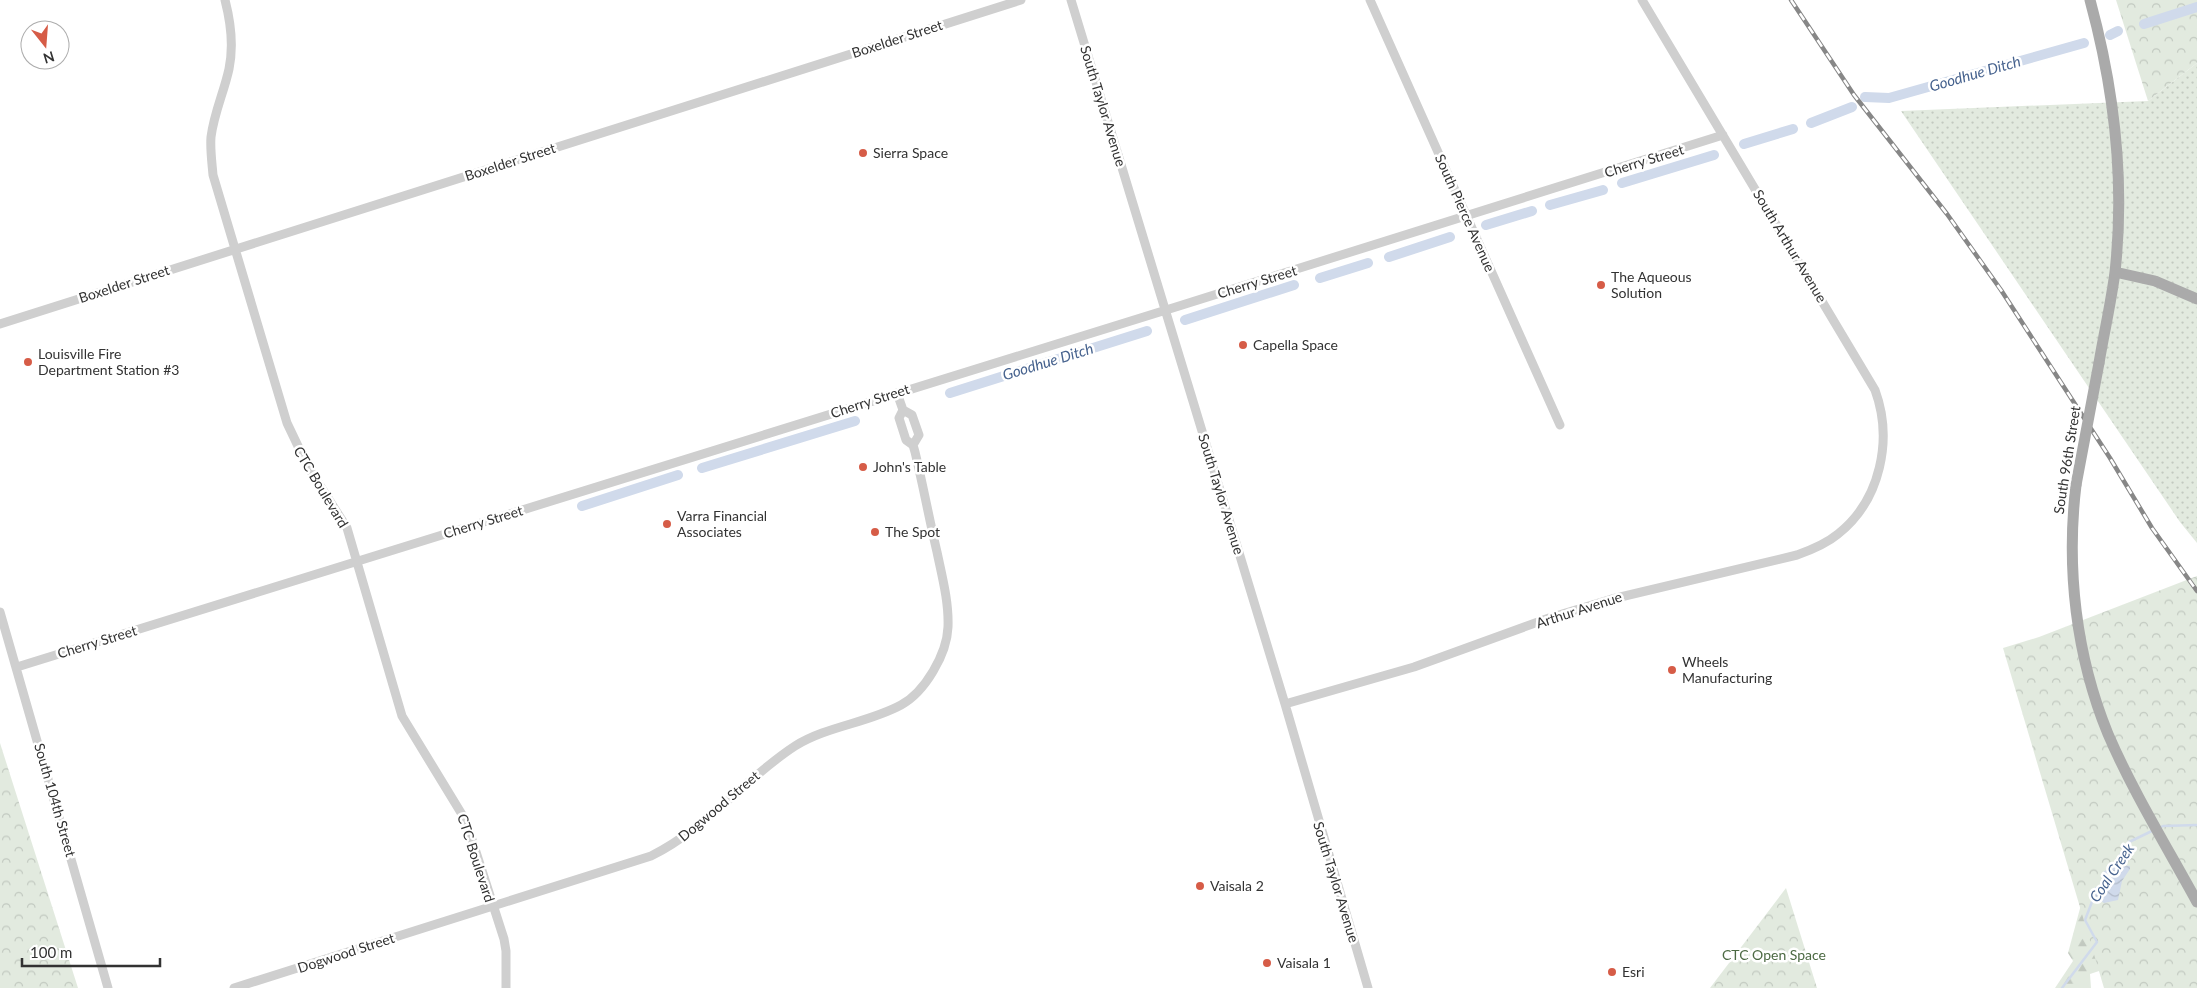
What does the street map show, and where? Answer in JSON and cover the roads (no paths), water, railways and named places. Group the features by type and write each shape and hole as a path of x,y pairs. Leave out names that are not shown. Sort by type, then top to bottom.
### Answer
{"main road":[{"name":"South 96th Street","path":"2090,0 2104,59 2114,121 2118,181 2115,272 2076,485 2072,543 2078,629 2091,685 2122,765 2197,902"},
{"path":"2115,272 2155,282 2197,299"}],"street":[{"name":"CTC Boulevard","path":"225,0 232,42 229,70 219,100 211,138 213,175 287,423 307,465 347,528 402,716 466,822 506,951 506,988"},
{"name":"Boxelder Street","path":"0,324 1021,0"},
{"name":"South Taylor Avenue","path":"1071,0 1285,704 1368,988"},
{"name":"South Pierce Avenue","path":"1370,0 1560,425"},
{"name":"South Arthur Avenue","path":"1642,0 1875,390 1883,420 1884,439 1881,462 1875,481 1863,505"},
{"name":"Cherry Street","path":"17,667 1723,135"},
{"name":"Dogwood Street","path":"234,988 626,864 660,851 683,839 775,759 789,750 804,741 902,705 926,683 941,656 948,628 947,602 913,445 906,440 899,418 903,410 898,392"},
{"name":"Dogwood Street","path":"903,410 912,415 919,435 913,445"},
{"name":"Arthur Avenue","path":"1285,704 1414,667 1549,618 1612,599 1797,555 1818,547 1837,535 1850,523 1863,505"},
{"name":"South 104th Street","path":"0,612 108,988"}],"water":[{"path":"2110,863 2130,866 2130,869 2122,881 2118,900 2104,903 2101,901 2097,902 2093,894 2095,887 2103,886 2103,872 2108,869"}],"waterway":[{"name":"Goodhue Ditch","path":"2144,24 2197,7"},
{"name":"Goodhue Ditch","path":"2110,35 2118,31"},
{"name":"Goodhue Ditch","path":"1865,97 1889,98 2084,43"},
{"name":"Goodhue Ditch","path":"1811,123 1852,107"},
{"name":"Goodhue Ditch","path":"1744,144 1793,129"},
{"name":"Goodhue Ditch","path":"1622,183 1714,155"},
{"name":"Goodhue Ditch","path":"1550,205 1603,190"},
{"name":"Goodhue Ditch","path":"1486,225 1532,211"},
{"name":"Goodhue Ditch","path":"1389,257 1450,237"},
{"name":"Goodhue Ditch","path":"1320,278 1368,263"},
{"name":"Goodhue Ditch","path":"1185,320 1294,285"},
{"name":"Goodhue Ditch","path":"950,393 1147,331"},
{"name":"Goodhue Ditch","path":"702,468 855,421"},
{"name":"Goodhue Ditch","path":"582,506 678,475"},
{"name":"Coal Creek","path":"2159,828 2163,826 2197,825"},
{"name":"Coal Creek","path":"2113,866 2129,842 2154,830"},
{"name":"Coal Creek","path":"2062,988 2097,942 2085,920 2095,894"}],"railway":[{"path":"1791,0 1854,95 1947,214 2001,290 2110,458 2152,528 2197,591"}],"place":[{"name":"Sierra Space","path":"863,153"},
{"name":"The Aqueous Solution","path":"1601,285"},
{"name":"Capella Space","path":"1243,345"},
{"name":"Louisville Fire Department Station #3","path":"28,362"},
{"name":"John's Table","path":"863,467"},
{"name":"Varra Financial Associates","path":"667,524"},
{"name":"The Spot","path":"875,532"},
{"name":"Wheels Manufacturing","path":"1672,670"},
{"name":"Vaisala 2","path":"1200,886"},
{"name":"Vaisala 1","path":"1267,963"},
{"name":"Esri","path":"1612,972"}],"park label":[{"name":"CTC Open Space","path":"1774,955"}]}
